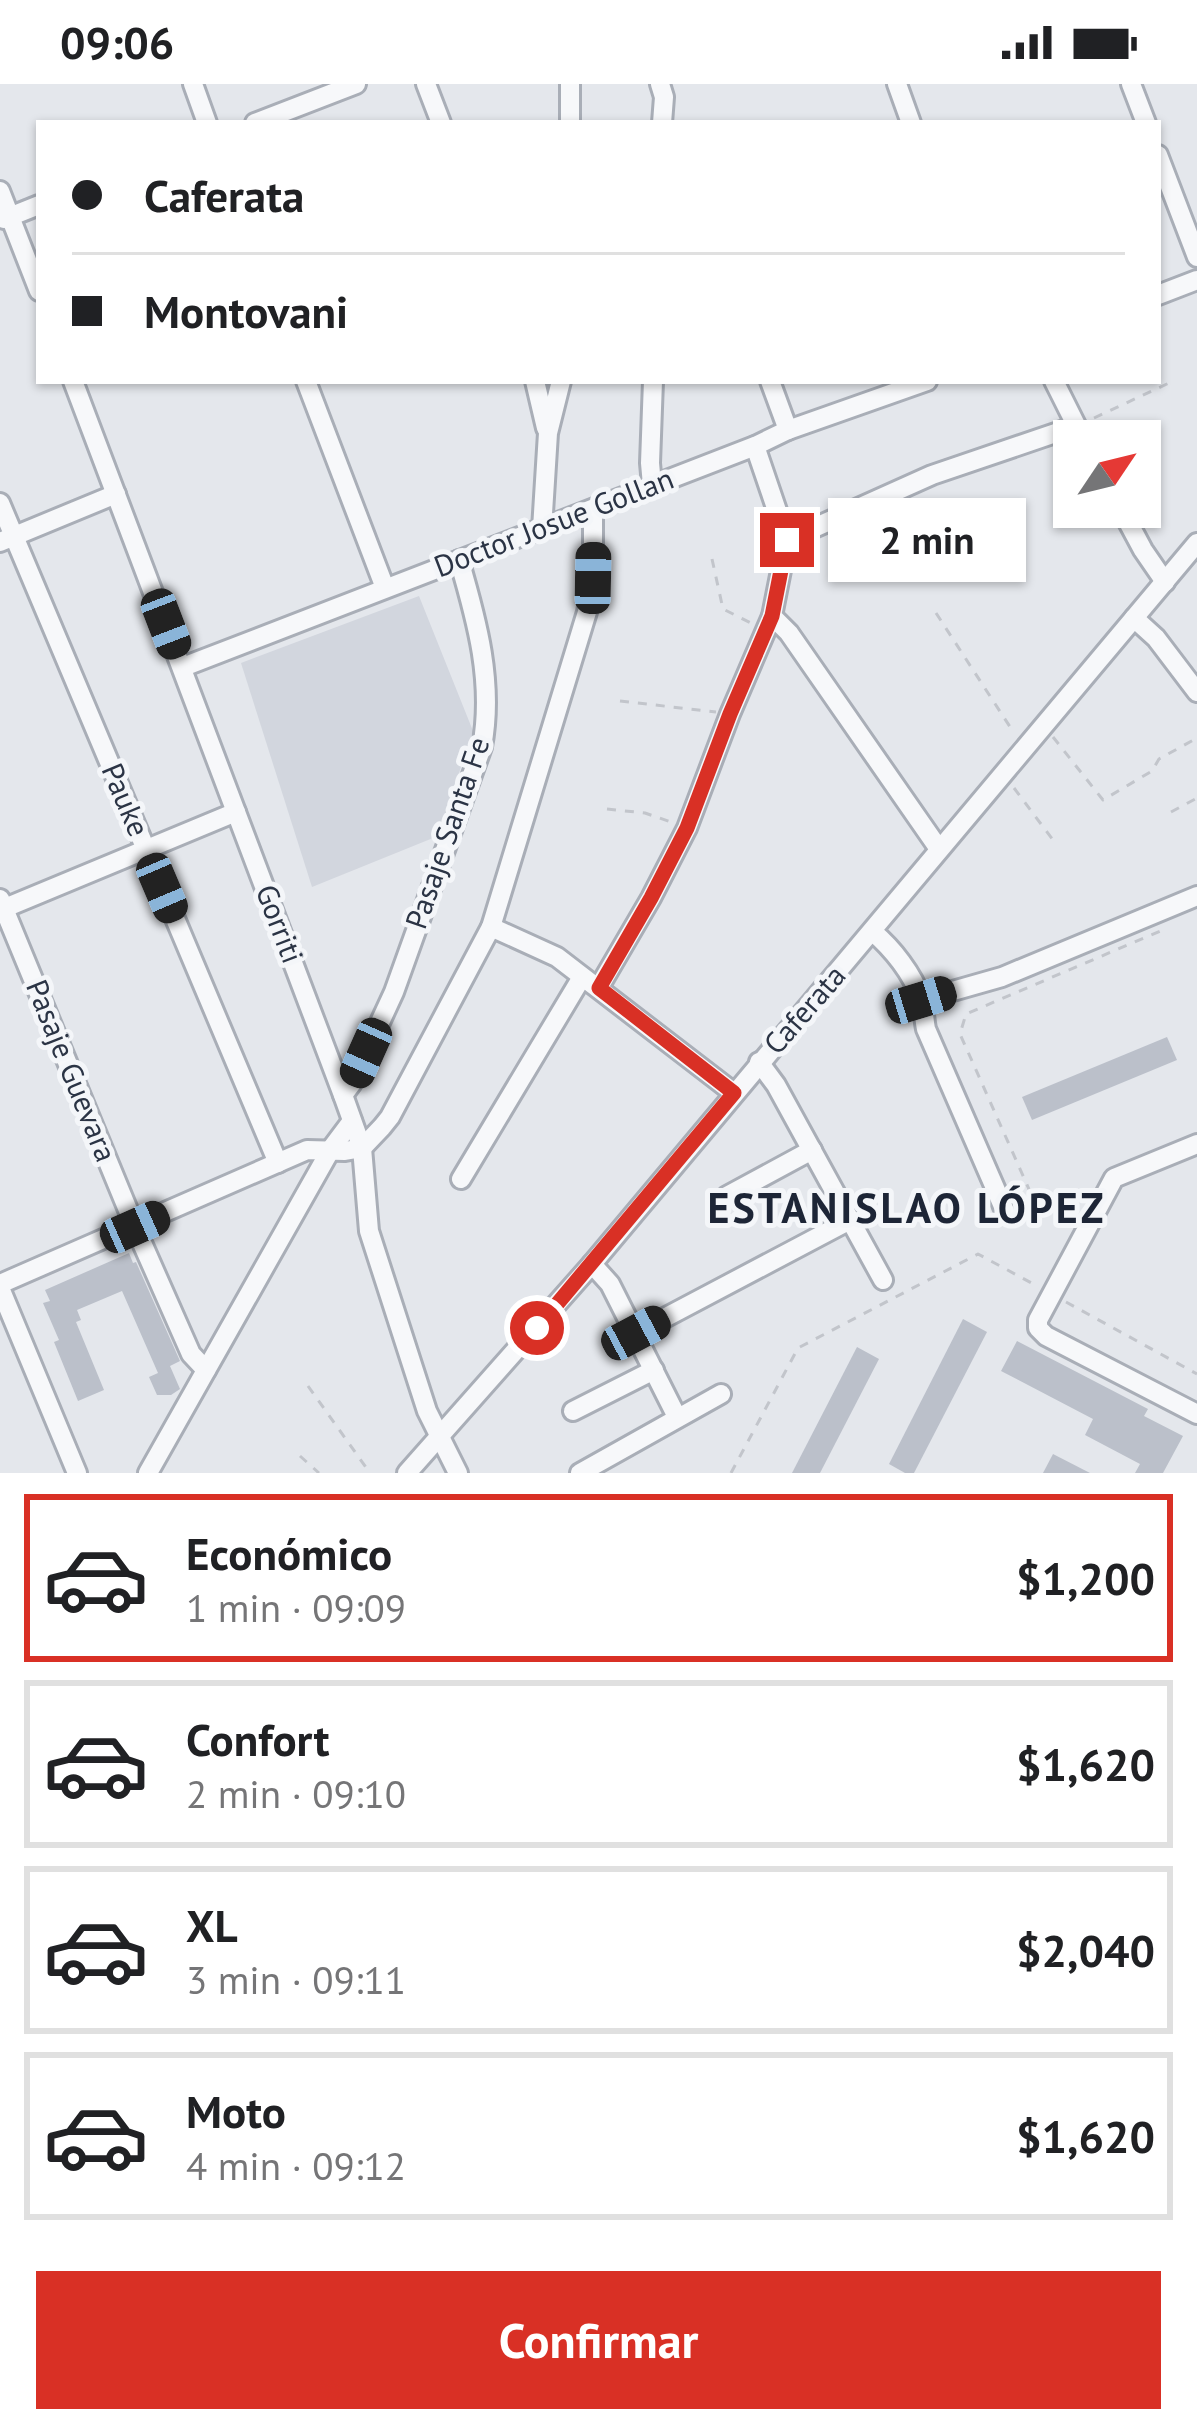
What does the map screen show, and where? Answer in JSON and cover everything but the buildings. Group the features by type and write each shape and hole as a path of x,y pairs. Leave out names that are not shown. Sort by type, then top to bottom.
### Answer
{"street":[{"path":"193,84 206,120"},
{"path":"263,120 356,84"},
{"path":"426,84 440,120"},
{"path":"570,84 570,120"},
{"path":"897,84 910,120"},
{"path":"1131,84 1145,120"},
{"path":"662,90 673,120"},
{"path":"1161,162 1197,257"},
{"path":"0,190 5,218 36,285"},
{"path":"5,218 36,207"},
{"path":"1161,294 1197,280"},
{"name":"Gorriti","path":"74,384 344,1095 362,1148 369,1232 427,1411 458,1473"},
{"path":"307,384 385,587"},
{"path":"536,384 548,433"},
{"path":"542,529 548,433 560,384"},
{"path":"652,485 653,384"},
{"path":"771,384 788,430"},
{"name":"Doctor Josue Gollan","path":"183,668 788,430 918,384"},
{"path":"1055,384 1073,420"},
{"path":"787,540 932,475 1053,441"},
{"path":"461,1179 651,898 687,828 768,623 787,540 755,446"},
{"path":"7,539 116,494"},
{"name":"Pauke","path":"0,503 7,539 278,1163"},
{"path":"77,1473 0,1286 307,1150 362,1148 390,1117 491,927 587,612 593,578 593,508"},
{"path":"1131,528 1165,582"},
{"name":"Caferata","path":"407,1473 592,1264 1197,543"},
{"name":"Pasaje Santa Fe","path":"344,1095 394,992 482,747 484,658 459,560"},
{"path":"1134,618 1156,638 1197,692"},
{"path":"768,623 789,633 939,850"},
{"path":"1,906 236,812"},
{"path":"921,1000 1002,976 1197,896"},
{"name":"Pasaje Guevara","path":"1,906 191,1354 206,1370"},
{"path":"491,927 557,957 734,1093"},
{"path":"873,932 889,946 921,1000 926,1029 1005,1211"},
{"path":"759,1063 776,1085 883,1280"},
{"path":"148,1473 352,1121"},
{"path":"1197,1144 1114,1178 1038,1320 1046,1336 1197,1414"},
{"path":"727,1196 812,1150"},
{"path":"636,1333 850,1220"},
{"path":"592,1264 610,1284 677,1417"},
{"path":"573,1411 654,1370"},
{"path":"580,1473 721,1394"}],"path":[{"path":"1104,420 1169,383"},
{"path":"712,559 723,609 768,623"},
{"path":"936,613 1024,750"},
{"path":"620,700 730,714"},
{"path":"1045,727 1102,800 1197,738"},
{"path":"1003,775 1056,844"},
{"path":"1171,812 1197,798"},
{"path":"607,809 645,812 687,828"},
{"path":"1087,1228 1032,1196 960,1034 966,1014 1176,924"},
{"path":"731,1473 799,1348 978,1254 1197,1374"},
{"path":"308,1386 370,1473"},
{"path":"301,1456 319,1473"}],"shaded area":[{"path":"419,596 473,731 438,836 312,887 241,663"}],"district":[{"name":"ESTANISLAO LÓPEZ","path":"907,1208"}],"route":[{"path":"537,1328 734,1093 599,988 687,828 772,616 787,540"}]}
